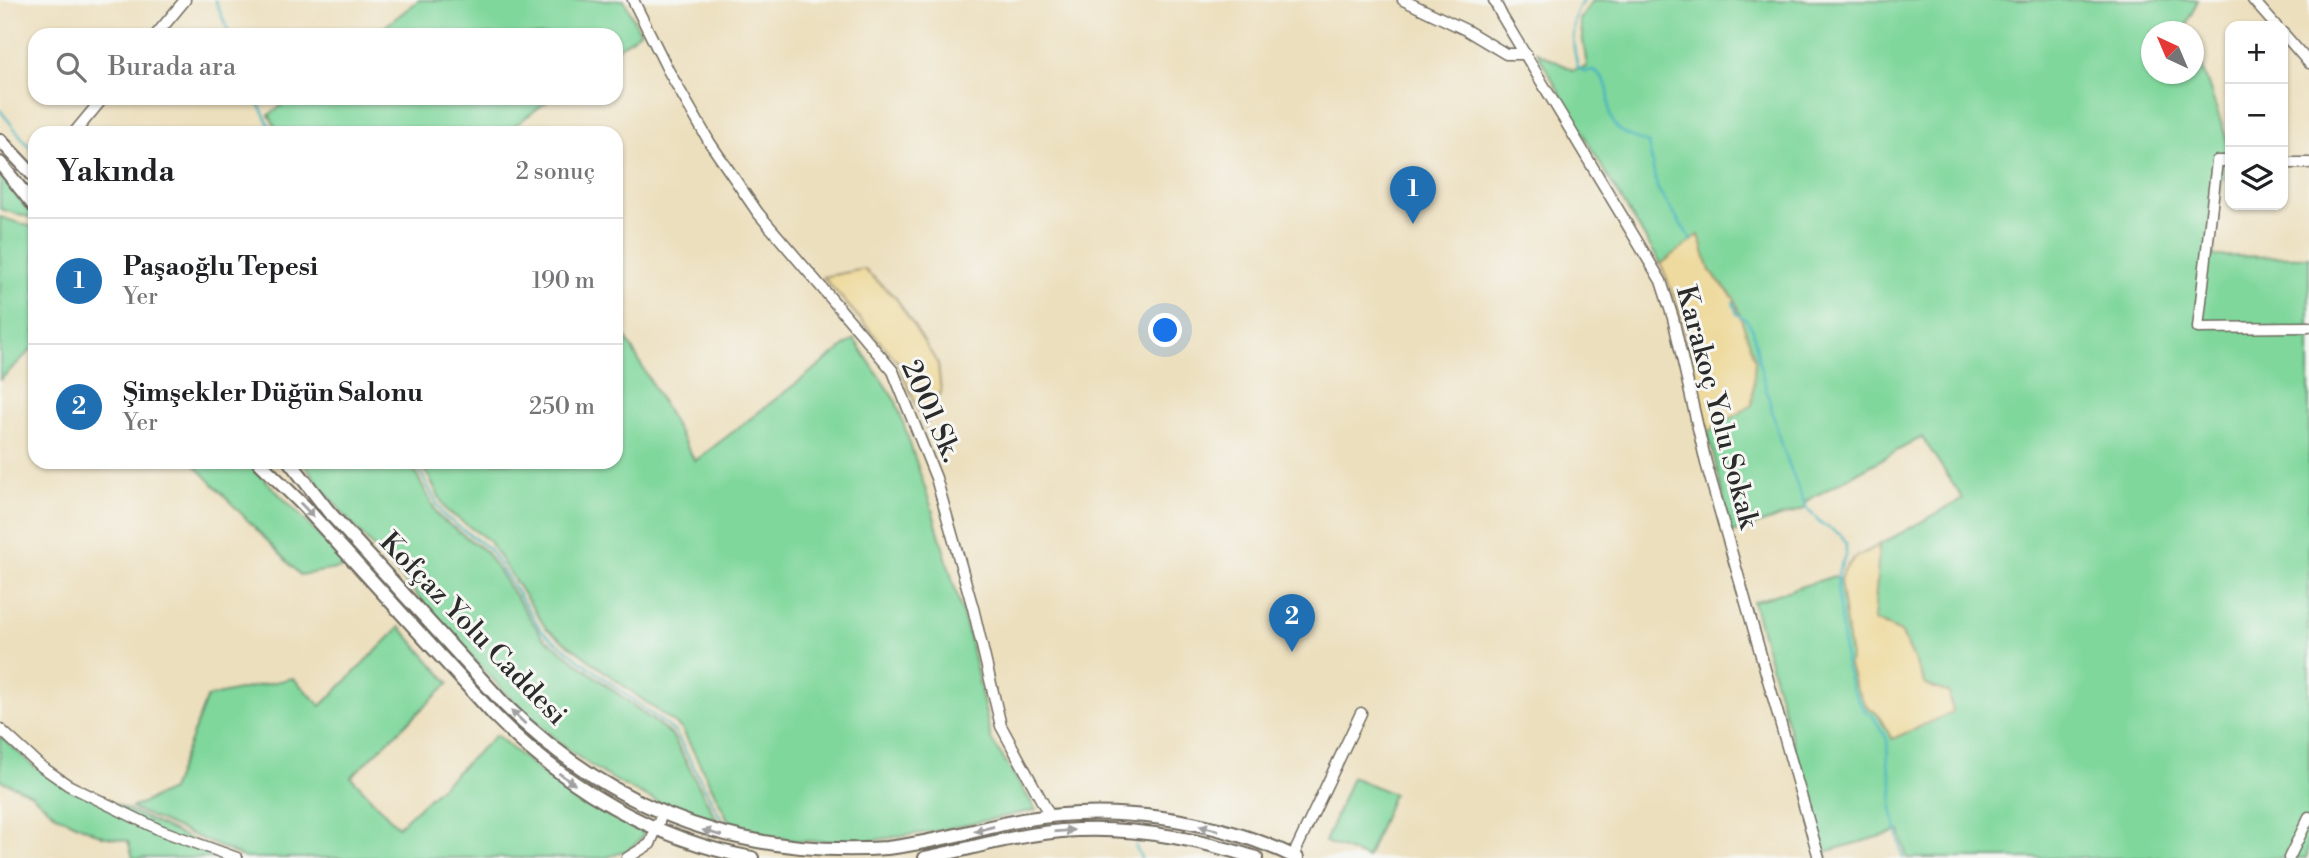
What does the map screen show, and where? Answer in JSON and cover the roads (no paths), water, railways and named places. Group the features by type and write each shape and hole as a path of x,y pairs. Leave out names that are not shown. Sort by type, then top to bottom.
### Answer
{"main road":[{"path":"0,140 28,170"},
{"path":"0,163 28,198"},
{"name":"Kofçaz Yolu Caddesi","path":"266,469 303,505 514,736 559,773 588,793 657,829 707,847 752,858"},
{"name":"Kofçaz Yolu Caddesi","path":"295,469 329,512 504,704 531,730 591,777 617,793 699,829 769,846 859,850 919,844 1050,816 1125,815 1170,820 1241,837 1295,857"},
{"path":"925,858 1031,835 1096,830 1164,834 1256,858"}],"street":[{"path":"162,28 185,0"},
{"name":"2001 Sk.","path":"633,0 668,70 703,131 758,214 893,371 936,478 973,608 1001,726 1050,816"},
{"path":"1403,0 1466,30 1506,54 1526,54"},
{"name":"Karakoç Yolu Sokak","path":"1494,0 1661,281 1673,318 1706,463 1819,858"},
{"path":"2253,0 2272,21"},
{"path":"2288,39 2309,63"},
{"path":"80,126 97,105"},
{"path":"2225,161 2217,161 2198,328 2309,327"},
{"path":"2288,163 2309,163"},
{"path":"1295,857 1361,713"},
{"path":"0,729 38,764 68,785 160,830 237,858"},
{"path":"627,858 650,844 662,814"},
{"path":"2289,858 2309,817"}],"waterway":[{"path":"215,0 227,28"},
{"path":"1583,0 1575,16 1573,33 1578,68 1585,72 1593,70 1602,77 1616,127 1648,143 1657,188 1692,241"},
{"path":"259,105 270,126"},
{"path":"0,110 28,145"},
{"path":"1733,302 1737,314 1747,320 1753,330 1780,441 1807,509 1822,524 1841,535 1846,544 1837,587 1846,666 1852,689 1887,739 1888,764 1893,786 1892,808 1903,858"},
{"path":"419,469 443,515 489,549 542,631 675,732 723,822"},
{"path":"1135,845 1141,858"}],"place":[{"name":"Paşaoğlu Tepesi","path":"1413,224"},
{"name":"Şimşekler Düğün Salonu","path":"1292,652"}]}
